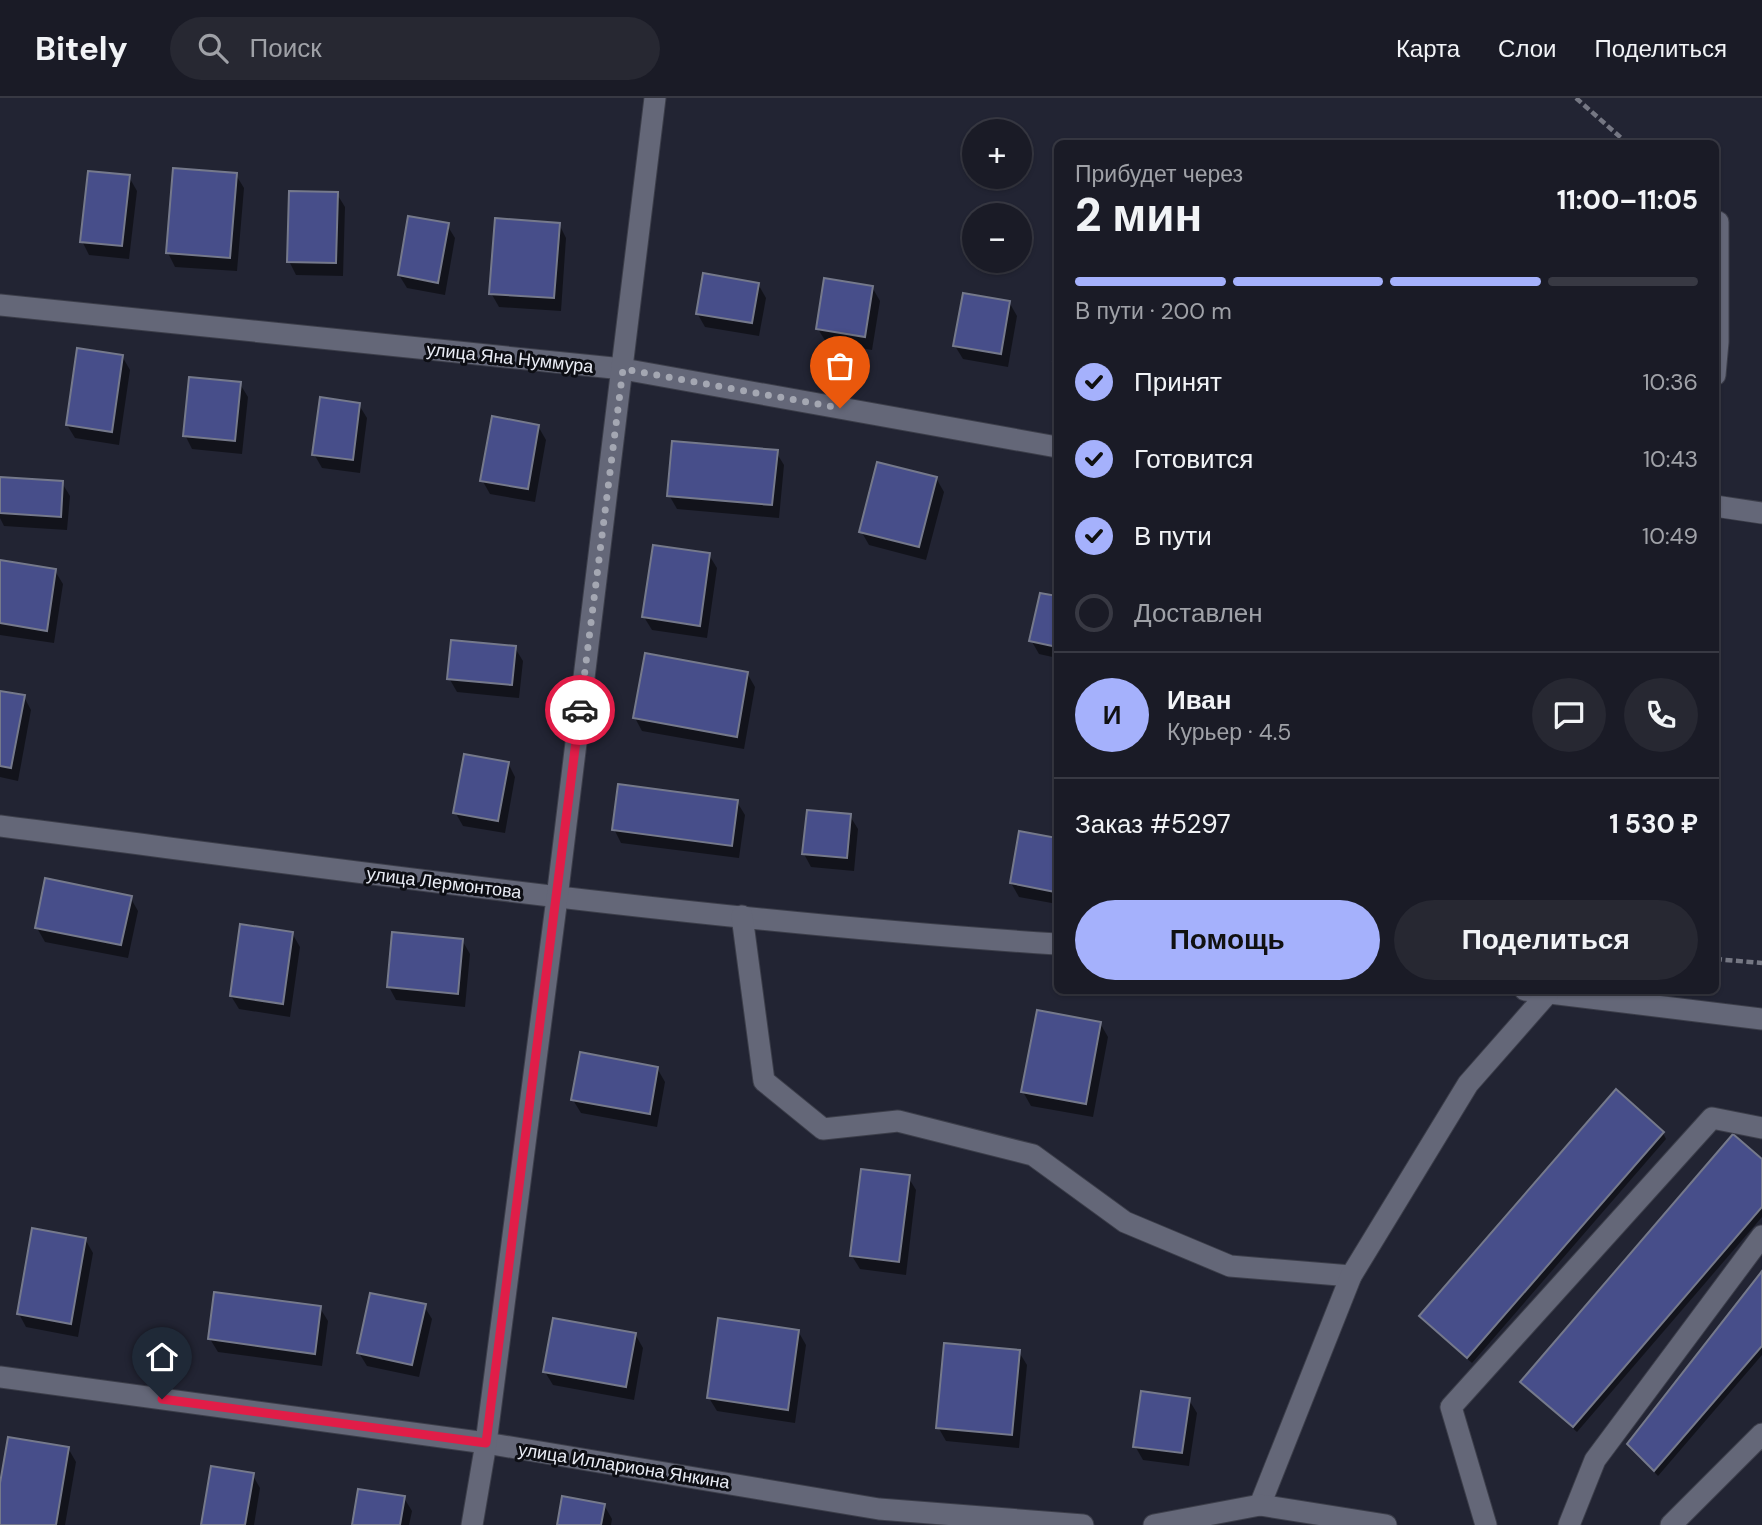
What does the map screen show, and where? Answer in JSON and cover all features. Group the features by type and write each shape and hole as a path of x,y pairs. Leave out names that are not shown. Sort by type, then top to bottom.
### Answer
{"street":[{"path":"472,1525 486,1443 557,898 655,98"},
{"name":"улица Яна Нуммура","path":"0,305 623,369 1054,446"},
{"path":"1719,507 1762,513"},
{"name":"улица Лермонтова","path":"0,826 557,898 969,939 1054,944"},
{"path":"742,916 764,1081 823,1129 898,1121 1033,1155 1125,1222 1230,1266 1352,1276"},
{"path":"1259,1505 1352,1276 1468,1084 1547,994"},
{"path":"1576,994 1631,996 1762,1019"},
{"path":"1486,1525 1451,1407 1712,1118 1762,1128"},
{"path":"1569,1525 1595,1460 1762,1236"},
{"name":"улица Иллариона Янкина","path":"0,1377 486,1443 879,1509 1083,1525"},
{"path":"1671,1525 1762,1434"},
{"path":"1154,1525 1259,1505 1386,1525"}],"path":[{"path":"1576,98 1623,140"},
{"path":"1719,959 1762,963"}],"building":[{"path":"173,168 237,173 230,258 166,253"},
{"path":"88,171 130,175 122,246 80,242"},
{"path":"289,191 338,192 336,263 287,262"},
{"path":"408,216 449,223 438,283 398,275"},
{"path":"495,218 560,223 554,298 489,294"},
{"path":"703,273 759,283 752,323 696,314"},
{"path":"824,278 873,286 865,337 816,329"},
{"path":"963,293 1010,301 1001,354 953,346"},
{"path":"77,348 123,355 112,432 66,425"},
{"path":"189,377 241,382 235,441 183,436"},
{"path":"320,397 360,403 353,460 312,455"},
{"path":"492,416 539,425 528,489 480,481"},
{"path":"672,441 778,450 772,505 667,496"},
{"path":"877,462 937,477 919,547 859,532"},
{"path":"0,477 63,481 61,517 0,513"},
{"path":"653,545 710,553 700,626 642,617"},
{"path":"0,560 56,569 47,631 0,623"},
{"path":"1040,593 1054,595 1054,646 1029,641"},
{"path":"451,640 516,646 512,685 447,679"},
{"path":"645,653 748,672 737,737 633,718"},
{"path":"0,691 25,695 11,768 0,766"},
{"path":"464,754 509,762 498,821 453,813"},
{"path":"618,784 738,800 732,846 612,830"},
{"path":"807,810 851,814 847,858 802,854"},
{"path":"1019,831 1054,837 1054,892 1010,883"},
{"path":"45,878 132,896 121,945 35,928"},
{"path":"240,924 293,932 283,1004 230,996"},
{"path":"392,932 463,939 458,994 387,987"},
{"path":"1037,1010 1101,1022 1086,1104 1021,1092"},
{"path":"580,1052 658,1067 650,1114 571,1100"},
{"path":"1616,1089 1664,1132 1467,1358 1419,1316"},
{"path":"1733,1134 1762,1159 1762,1207 1573,1427 1520,1382"},
{"path":"861,1169 910,1175 899,1262 850,1256"},
{"path":"32,1228 86,1238 71,1324 17,1314"},
{"path":"1762,1271 1762,1346 1654,1471 1627,1444"},
{"path":"214,1292 321,1306 315,1354 208,1339"},
{"path":"370,1293 426,1304 412,1365 357,1353"},
{"path":"553,1318 636,1333 626,1387 543,1372"},
{"path":"718,1318 799,1330 788,1410 707,1398"},
{"path":"944,1343 1020,1350 1012,1435 936,1428"},
{"path":"1141,1391 1190,1398 1182,1453 1133,1447"},
{"path":"8,1437 69,1447 56,1525 0,1525 0,1483"},
{"path":"211,1466 254,1473 245,1525 201,1525"},
{"path":"358,1489 405,1496 400,1525 352,1525"},
{"path":"562,1496 605,1504 601,1525 557,1525"}],"way so far":[{"path":"580,710 623,369 840,408"}],"route":[{"path":"162,1399 486,1443 580,710"}]}
